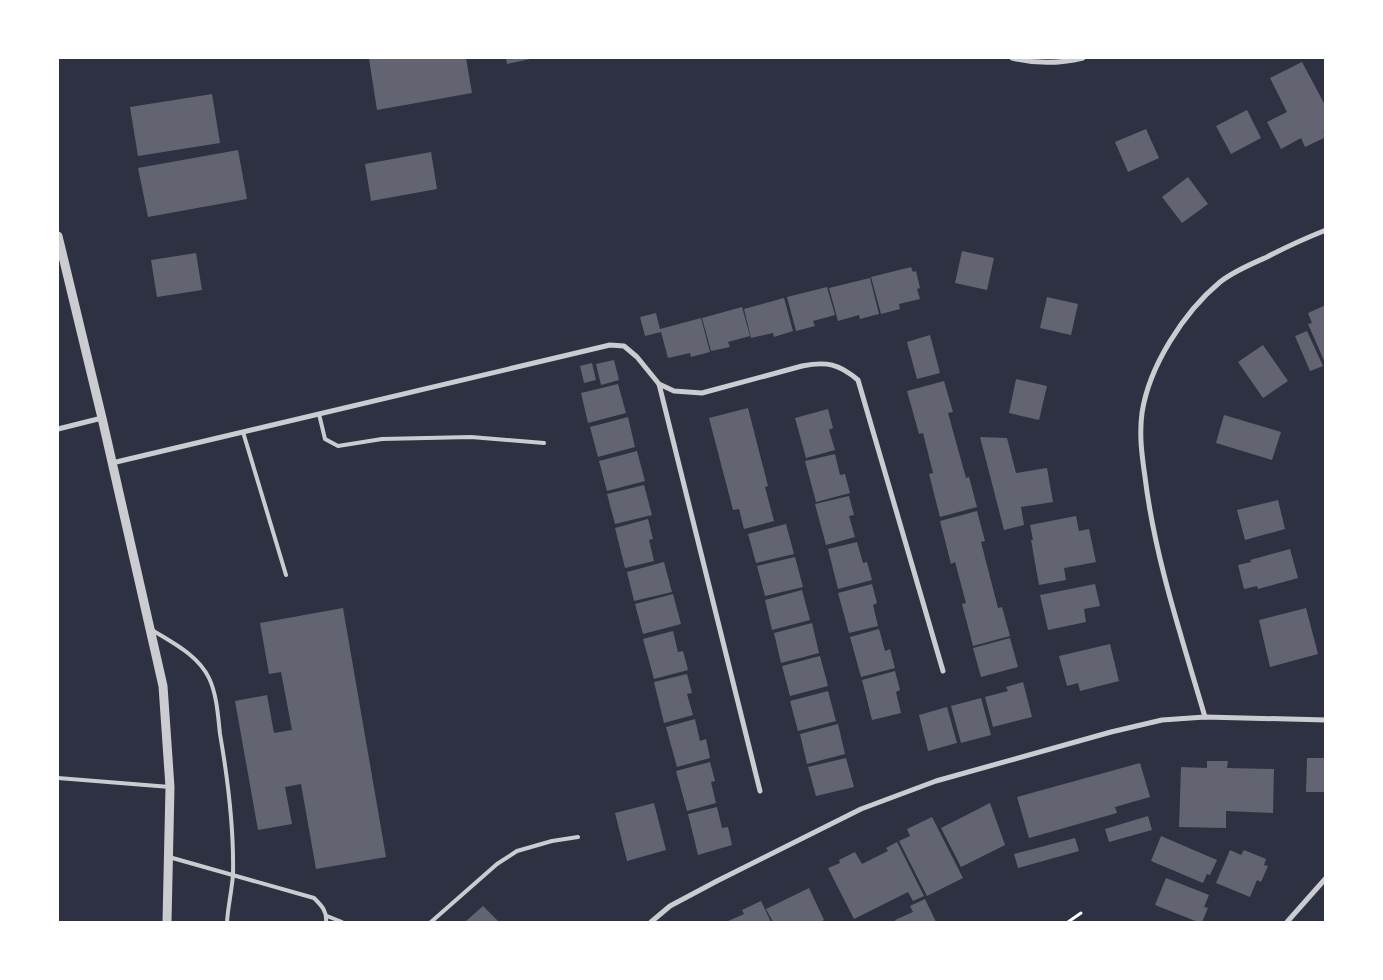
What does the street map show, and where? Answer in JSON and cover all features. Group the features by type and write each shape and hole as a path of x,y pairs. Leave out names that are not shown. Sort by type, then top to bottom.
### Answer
{"street":[{"path":"1012,58 1047,63 1067,62 1083,58"},
{"path":"1205,716 1168,590 1149,510 1141,442 1142,413 1152,376 1176,332 1201,300 1222,281 1242,268 1326,230"},
{"path":"58,236 163,686 170,787 167,922"},
{"path":"112,463 610,345 624,346 659,384 760,791"},
{"path":"659,384 674,390 702,393 817,362 834,365 846,370 858,380 943,671"},
{"path":"58,429 102,418"},
{"path":"651,922 670,906 709,885 869,806 936,781 1111,732 1162,720 1205,716 1326,720"},
{"path":"1287,922 1326,878"}],"lane":[{"path":"319,414 325,439 338,446 382,439 461,437 544,443"},
{"path":"243,432 286,575"},
{"path":"150,629 190,654 200,664 209,678 215,697 228,779 233,874 227,921 233,922"},
{"path":"58,778 170,787"},
{"path":"431,922 497,864 517,850 578,837"},
{"path":"169,857 314,898 324,908 327,916 326,922"},
{"path":"327,916 342,922"}],"path":[{"path":"1068,922 1081,913"}],"building":[{"path":"466,58 472,93 377,110 369,59"},
{"path":"506,58 535,58 507,64"},
{"path":"1302,62 1326,107 1326,131 1323,132 1326,137 1305,147 1301,138 1281,149 1267,122 1287,112 1270,78"},
{"path":"212,94 220,143 138,156 130,107"},
{"path":"1247,110 1261,138 1231,154 1216,126"},
{"path":"1146,129 1159,158 1128,172 1115,142"},
{"path":"238,150 247,199 148,217 138,168"},
{"path":"431,152 437,189 371,201 365,164"},
{"path":"1188,177 1208,204 1182,223 1162,197"},
{"path":"962,251 994,258 987,290 955,283"},
{"path":"196,253 202,290 157,297 151,260"},
{"path":"911,267 913,272 916,271 920,288 917,289 920,299 899,304 900,309 881,314 871,277"},
{"path":"870,278 879,314 860,319 859,315 838,321 829,288"},
{"path":"827,287 835,315 813,321 815,326 796,331 787,297"},
{"path":"1047,297 1078,304 1071,335 1040,328"},
{"path":"784,298 793,331 774,337 773,333 751,338 744,309"},
{"path":"1326,305 1326,365 1308,324 1312,323 1308,313"},
{"path":"742,307 750,336 728,342 730,347 711,351 702,318"},
{"path":"656,313 660,329 701,318 710,352 691,357 690,353 668,358 661,332 645,336 640,317"},
{"path":"1307,331 1323,366 1310,371 1295,336"},
{"path":"930,335 940,373 917,379 907,342"},
{"path":"1263,345 1288,381 1263,398 1238,362"},
{"path":"614,360 619,380 601,385 596,364"},
{"path":"592,363 596,380 584,383 580,366"},
{"path":"1016,379 1047,386 1039,420 1009,413"},
{"path":"944,381 953,412 948,413 966,478 969,477 977,507 940,517 929,474 933,473 923,433 919,434 907,391"},
{"path":"618,384 626,413 588,423 581,393"},
{"path":"748,408 768,486 765,487 774,521 744,529 739,509 733,510 709,418"},
{"path":"828,409 833,428 829,430 835,450 806,458 795,418"},
{"path":"1224,415 1281,432 1272,460 1216,443"},
{"path":"628,417 635,447 598,457 590,427"},
{"path":"980,437 1007,438 1016,473 1047,468 1053,502 1021,507 1024,525 1004,530"},
{"path":"637,451 645,481 607,491 599,461"},
{"path":"835,454 840,475 845,474 850,493 816,502 805,461"},
{"path":"644,485 652,515 615,524 607,494"},
{"path":"849,496 854,515 849,516 855,537 826,545 815,504"},
{"path":"1278,500 1285,529 1245,540 1237,510"},
{"path":"977,511 985,541 981,542 998,608 1002,607 1010,636 973,646 962,604 966,603 955,562 951,564 940,521"},
{"path":"1076,516 1079,531 1089,529 1096,562 1064,568 1066,580 1039,585 1030,525"},
{"path":"648,519 653,539 649,540 654,561 625,568 615,528"},
{"path":"786,524 794,554 756,563 748,534"},
{"path":"857,542 863,563 867,562 872,580 838,589 828,549"},
{"path":"1290,549 1298,578 1258,589 1257,586 1244,589 1238,565"},
{"path":"795,557 803,587 765,596 757,566"},
{"path":"664,562 672,592 634,601 627,572"},
{"path":"872,584 877,603 873,605 878,626 849,633 838,593"},
{"path":"1095,584 1100,606 1084,609 1086,622 1048,630 1040,595"},
{"path":"802,590 810,620 772,630 765,600"},
{"path":"673,594 681,624 643,634 635,604"},
{"path":"343,608 386,857 316,869 301,784 285,787 292,824 258,830 235,701 267,695 274,733 292,730 281,672 269,674 260,623"},
{"path":"1306,608 1318,654 1270,667 1259,620"},
{"path":"812,623 819,653 781,663 774,633"},
{"path":"879,629 885,651 890,649 895,668 861,677 850,637"},
{"path":"673,631 678,652 683,651 688,670 654,679 643,639"},
{"path":"1010,638 1018,667 981,677 973,648"},
{"path":"1110,644 1119,681 1080,691 1078,683 1067,686 1059,656"},
{"path":"820,656 828,686 790,696 782,666"},
{"path":"895,671 900,690 896,692 901,713 872,720 862,680"},
{"path":"687,674 692,693 687,694 693,715 664,723 654,682"},
{"path":"1023,682 1032,717 993,727 985,697 1008,691 1006,687"},
{"path":"828,691 836,721 798,731 790,701"},
{"path":"981,698 991,735 961,743 951,706"},
{"path":"947,707 957,743 928,751 919,715"},
{"path":"695,719 700,741 706,739 710,758 677,767 666,727"},
{"path":"838,724 845,754 807,764 800,734"},
{"path":"846,758 854,787 816,796 808,767"},
{"path":"1307,758 1326,758 1326,792 1306,792"},
{"path":"1207,761 1228,761 1227,768 1274,769 1273,813 1226,811 1226,828 1179,827 1181,767 1207,768"},
{"path":"710,762 715,781 711,782 716,803 687,811 676,771"},
{"path":"1140,763 1150,797 1115,807 1117,813 1029,838 1017,797"},
{"path":"654,803 666,850 627,861 615,813"},
{"path":"990,803 1005,845 961,867 941,828"},
{"path":"717,807 722,828 728,827 732,845 698,855 688,814"},
{"path":"1148,816 1152,830 1109,842 1105,829"},
{"path":"932,817 963,878 927,896 899,841 910,836 907,829"},
{"path":"1161,836 1217,860 1210,875 1207,874 1203,883 1151,861"},
{"path":"1075,838 1079,851 1018,868 1014,854"},
{"path":"897,842 924,896 913,901 908,892 854,919 828,868 840,863 839,860 855,852 862,864 888,851 886,848"},
{"path":"1230,850 1241,855 1244,850 1266,859 1264,865 1268,866 1261,882 1257,880 1250,897 1216,883"},
{"path":"1166,878 1209,895 1204,907 1208,908 1202,922 1155,905"},
{"path":"809,888 824,920 820,922 773,922 766,909"},
{"path":"925,899 936,922 896,922 895,920 913,912 910,906"},
{"path":"761,901 771,922 726,922 744,914 742,910"},
{"path":"483,906 499,922 465,922"}]}
